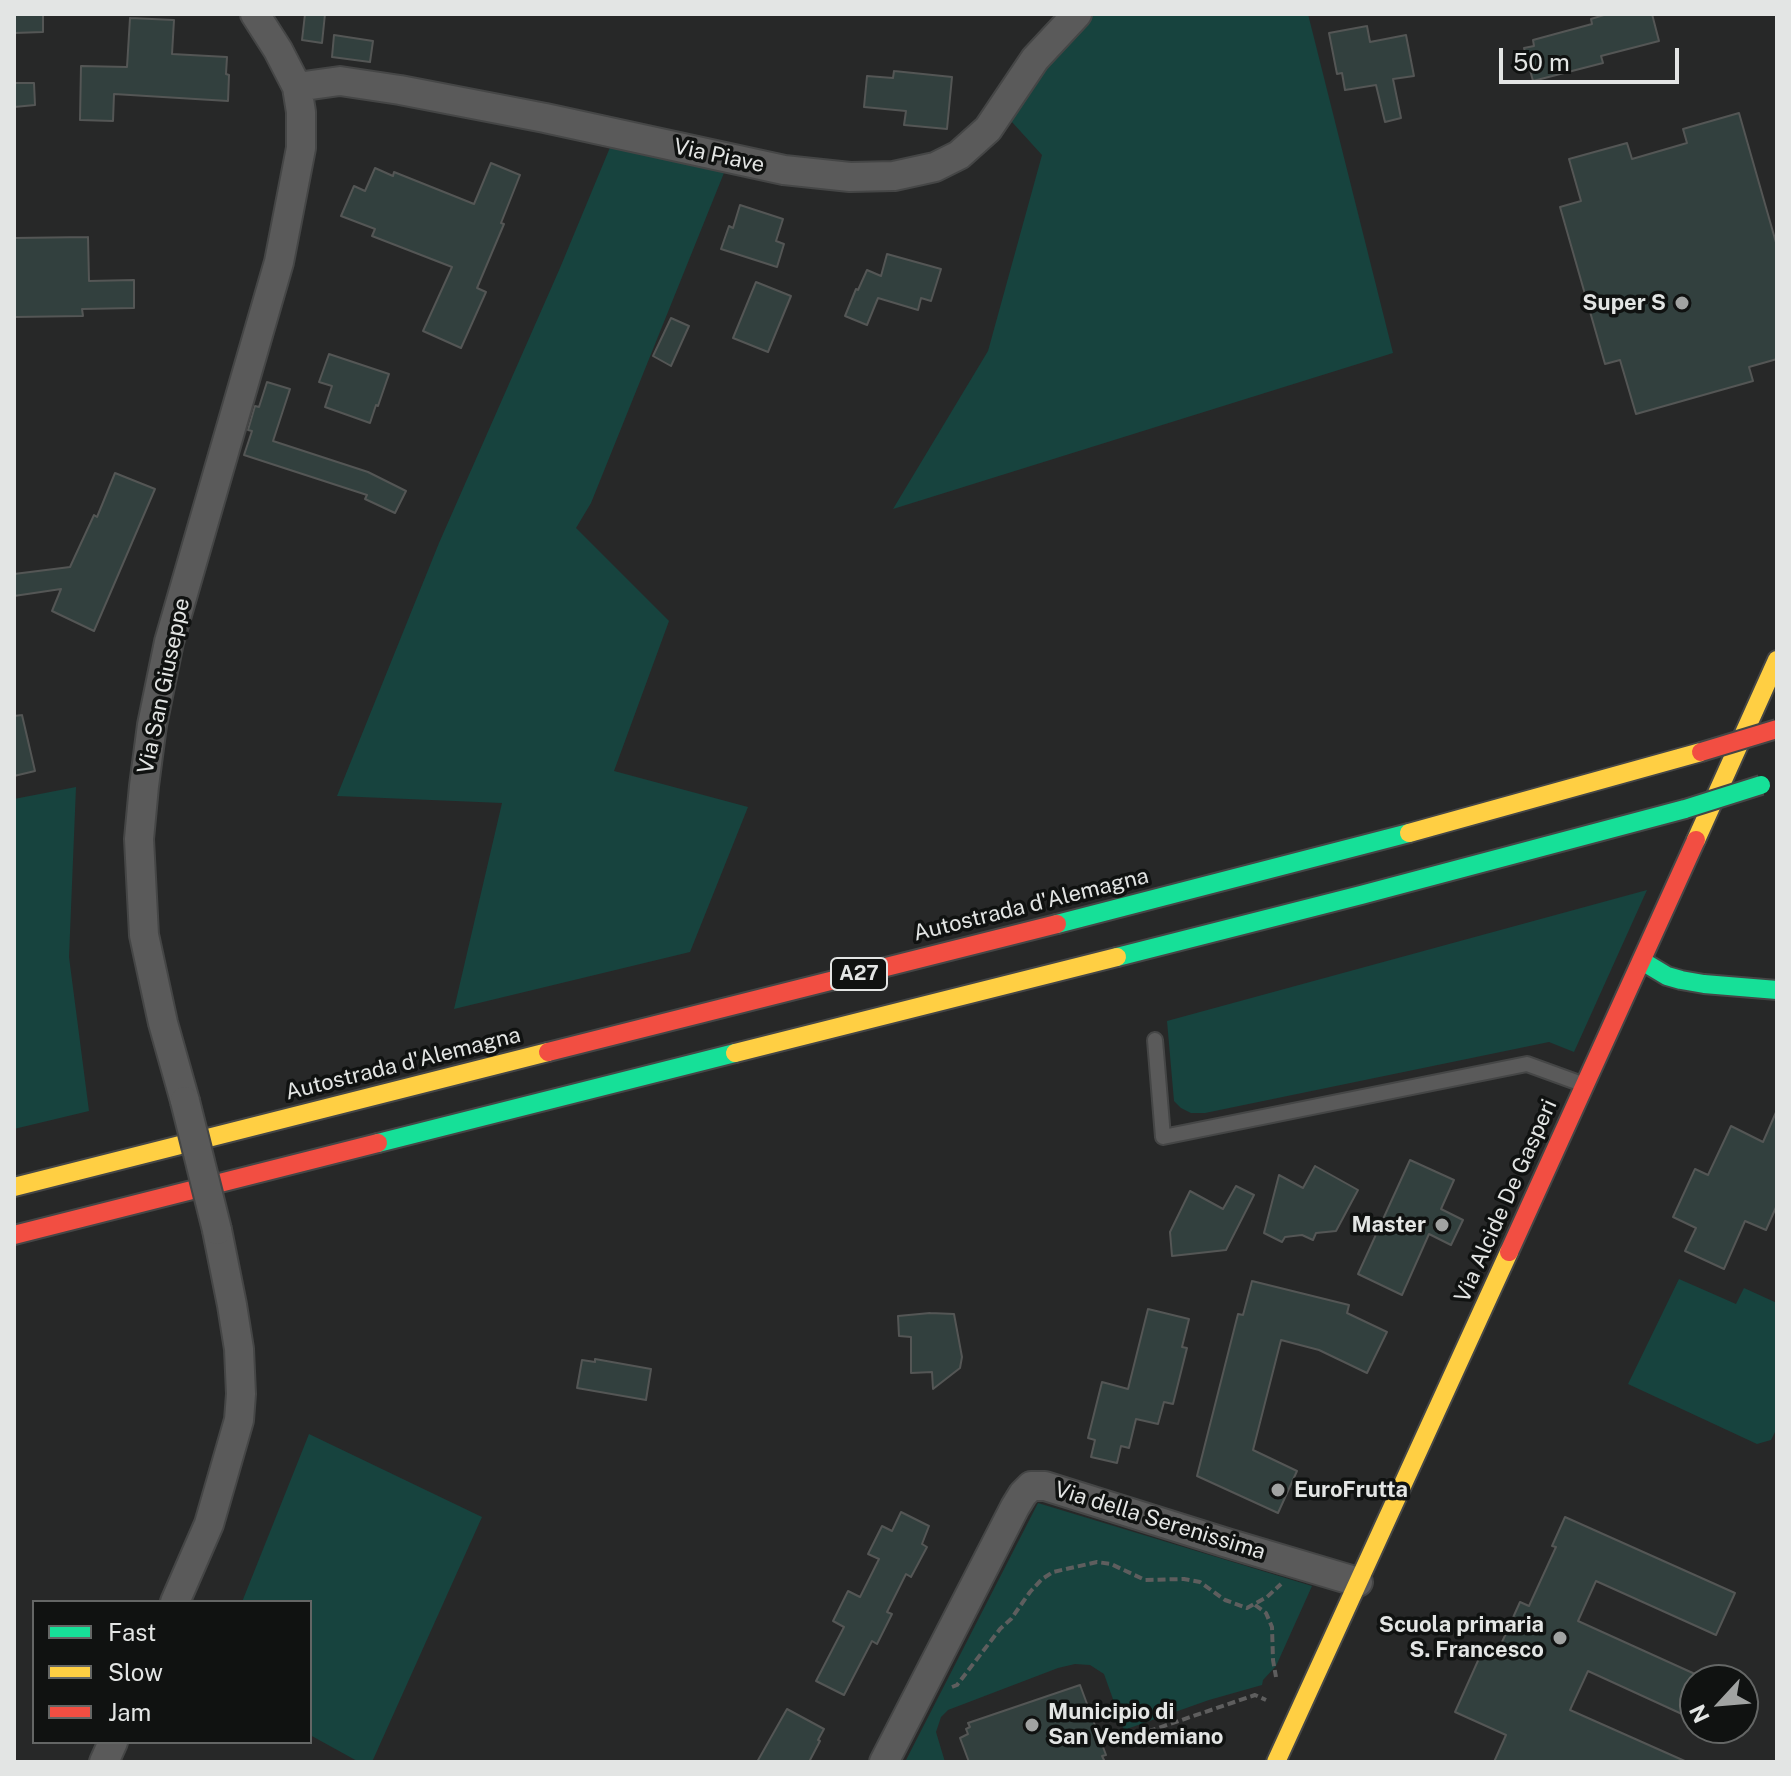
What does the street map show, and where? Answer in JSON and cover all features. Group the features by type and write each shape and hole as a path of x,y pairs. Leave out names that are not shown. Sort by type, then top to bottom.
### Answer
{"main road":[{"name":"Via Alcide De Gasperi","path":"1276,1762 1777,660"},
{"name":"Autostrada d'Alemagna","path":"14,1187 1334,854 1777,729"},
{"name":"A27","path":"14,1235 1346,899 1685,809 1769,783"},
{"path":"1642,961 1667,976 1681,980 1777,990"}],"street":[{"name":"Via San Giuseppe","path":"176,1600 209,1524 239,1420 239,1349 217,1230 163,1023 144,935 139,839 152,725 169,642 282,248 301,148 297,87 255,14"},
{"name":"Via Piave","path":"297,87 340,81 545,118 784,170 850,177 894,176 935,167 959,155 988,129 1035,59 1077,14"},
{"name":"Via della Serenissima","path":"884,1762 1015,1507 1031,1486 1045,1486 1358,1582"}],"lane":[{"path":"1155,1040 1163,1137 1527,1064 1585,1085"}],"path":[{"path":"950,1688 957,1685 1042,1579 1053,1572 1097,1562 1111,1564 1145,1580 1184,1579 1200,1582 1225,1600 1247,1608 1273,1592 1285,1574"},
{"path":"1255,1605 1266,1613 1272,1627 1276,1677"},
{"path":"1114,1743 1255,1695 1266,1700"}],"green space":[{"path":"1077,14 1308,14 1393,353 893,509 988,351 1042,155 1001,110"},
{"path":"616,133 730,158 591,503 576,528 669,621 614,771 748,807 690,952 454,1009 502,803 337,796 439,543"},
{"path":"76,787 69,957 89,1111 14,1129 14,799"},
{"path":"1647,890 1574,1052 1549,1042 1205,1113 1191,1113 1174,1101 1167,1021"},
{"path":"1679,1279 1736,1304 1744,1288 1777,1303 1777,1428 1771,1440 1757,1444 1628,1384"},
{"path":"309,1434 482,1517 372,1762 359,1762 312,1736 312,1600 243,1600"},
{"path":"1038,1503 1312,1586 1276,1666 1262,1685 1124,1730 1104,1674 1090,1665 1075,1664 948,1710 941,1717 936,1732 945,1762 905,1762"}],"building":[{"path":"14,14 43,14 43,32 14,33"},
{"path":"305,14 325,14 322,43 302,40"},
{"path":"1607,14 1652,14 1659,41 1601,56 1603,63 1533,81 1524,48 1534,46 1533,40 1592,24 1591,19"},
{"path":"130,18 174,20 172,54 227,57 228,101 114,94 113,121 80,120 81,66 127,67"},
{"path":"1367,26 1370,42 1406,35 1414,76 1393,79 1401,118 1385,122 1376,85 1345,90 1342,73 1337,74 1329,33"},
{"path":"334,35 373,41 370,62 332,57"},
{"path":"894,71 952,77 947,129 904,125 906,111 864,107 867,76 893,78"},
{"path":"14,83 34,83 35,105 14,107"},
{"name":"Super S","path":"1739,113 1777,246 1777,359 1749,367 1753,381 1636,414 1620,360 1605,364 1560,207 1581,201 1569,159 1627,143 1632,159 1687,143 1683,129"},
{"path":"491,163 520,175 501,223 504,224 477,288 486,292 461,348 423,331 452,267 372,236 375,229 341,216 354,186 365,191 375,168 393,176 394,172 474,204"},
{"path":"740,205 783,219 776,241 784,244 777,267 721,249 729,226 733,228"},
{"path":"88,237 89,281 134,280 134,308 82,309 83,316 14,317 14,238"},
{"path":"887,254 941,269 931,301 921,298 918,310 878,298 867,325 845,316 867,270 881,276"},
{"path":"756,282 791,296 768,352 733,338"},
{"path":"671,318 689,326 671,366 653,356"},
{"path":"329,354 389,374 370,423 325,407 332,386 319,382"},
{"path":"267,382 290,389 273,441 368,472 406,491 395,513 365,499 367,495 244,455 252,431 248,430 255,406 259,407"},
{"path":"115,473 155,489 94,631 52,611 61,589 14,596 14,574 70,567 94,515 97,517"},
{"path":"22,715 35,771 14,776 14,716"},
{"path":"1777,1110 1777,1205 1766,1230 1745,1221 1724,1269 1685,1251 1696,1228 1673,1217 1695,1169 1708,1175 1731,1126 1763,1142"},
{"path":"1410,1160 1454,1180 1441,1209 1463,1220 1451,1245 1429,1234 1402,1295 1358,1274"},
{"path":"1315,1166 1358,1190 1336,1231 1316,1233 1313,1240 1302,1235 1285,1237 1282,1242 1264,1233 1279,1175 1303,1188"},
{"path":"1236,1186 1254,1195 1226,1250 1172,1256 1170,1232 1190,1191 1223,1209"},
{"path":"1252,1281 1349,1305 1347,1313 1387,1332 1367,1373 1319,1350 1281,1340 1253,1450 1297,1471 1278,1513 1197,1476 1238,1314 1243,1315"},
{"path":"1148,1309 1189,1319 1182,1347 1187,1348 1173,1404 1164,1402 1158,1424 1136,1419 1129,1448 1121,1446 1117,1463 1091,1457 1095,1440 1088,1438 1102,1382 1128,1389"},
{"path":"954,1314 962,1357 960,1368 933,1389 932,1372 911,1373 911,1337 899,1336 898,1316"},
{"path":"595,1359 651,1369 646,1400 577,1388 582,1360 595,1362"},
{"path":"901,1512 929,1526 922,1544 927,1547 911,1577 906,1574 887,1612 892,1614 877,1644 872,1641 844,1695 816,1681 844,1627 833,1621 848,1591 860,1597 879,1559 868,1554 882,1526 892,1531"},
{"name":"Scuola primaria S. Francesco","path":"1565,1517 1735,1593 1716,1635 1596,1581 1578,1621 1679,1667 1679,1713 1588,1671 1570,1710 1687,1762 1494,1762 1506,1735 1455,1712 1485,1645 1498,1651 1520,1602 1529,1606 1556,1547 1552,1546"},
{"name":"Municipio di San Vendemiano","path":"1080,1685 1106,1755 1102,1756 1105,1762 969,1762 960,1738 968,1734 968,1723"},
{"path":"787,1709 824,1729 809,1762 757,1762"}],"traffic: fast":[{"path":"1685,809 1761,785"},
{"path":"1117,957 1685,809"},
{"path":"1057,924 1409,833"},
{"path":"1642,961 1667,976 1681,980 1777,990"},
{"path":"378,1143 735,1053"}],"traffic: slow":[{"path":"1696,840 1777,660"},
{"path":"1409,833 1701,752"},
{"path":"735,1053 1117,957"},
{"path":"14,1187 548,1052"},
{"path":"1276,1762 1509,1252"}],"traffic: jam":[{"path":"1701,752 1777,729"},
{"path":"1509,1252 1696,840"},
{"path":"548,1052 1057,924"},
{"path":"14,1235 378,1143"}],"place":[{"name":"Super S","path":"1682,303"},
{"name":"Master","path":"1442,1225"},
{"name":"EuroFrutta","path":"1278,1490"},
{"name":"Scuola primaria S. Francesco","path":"1560,1638"},
{"name":"Municipio di San Vendemiano","path":"1032,1725"}]}
